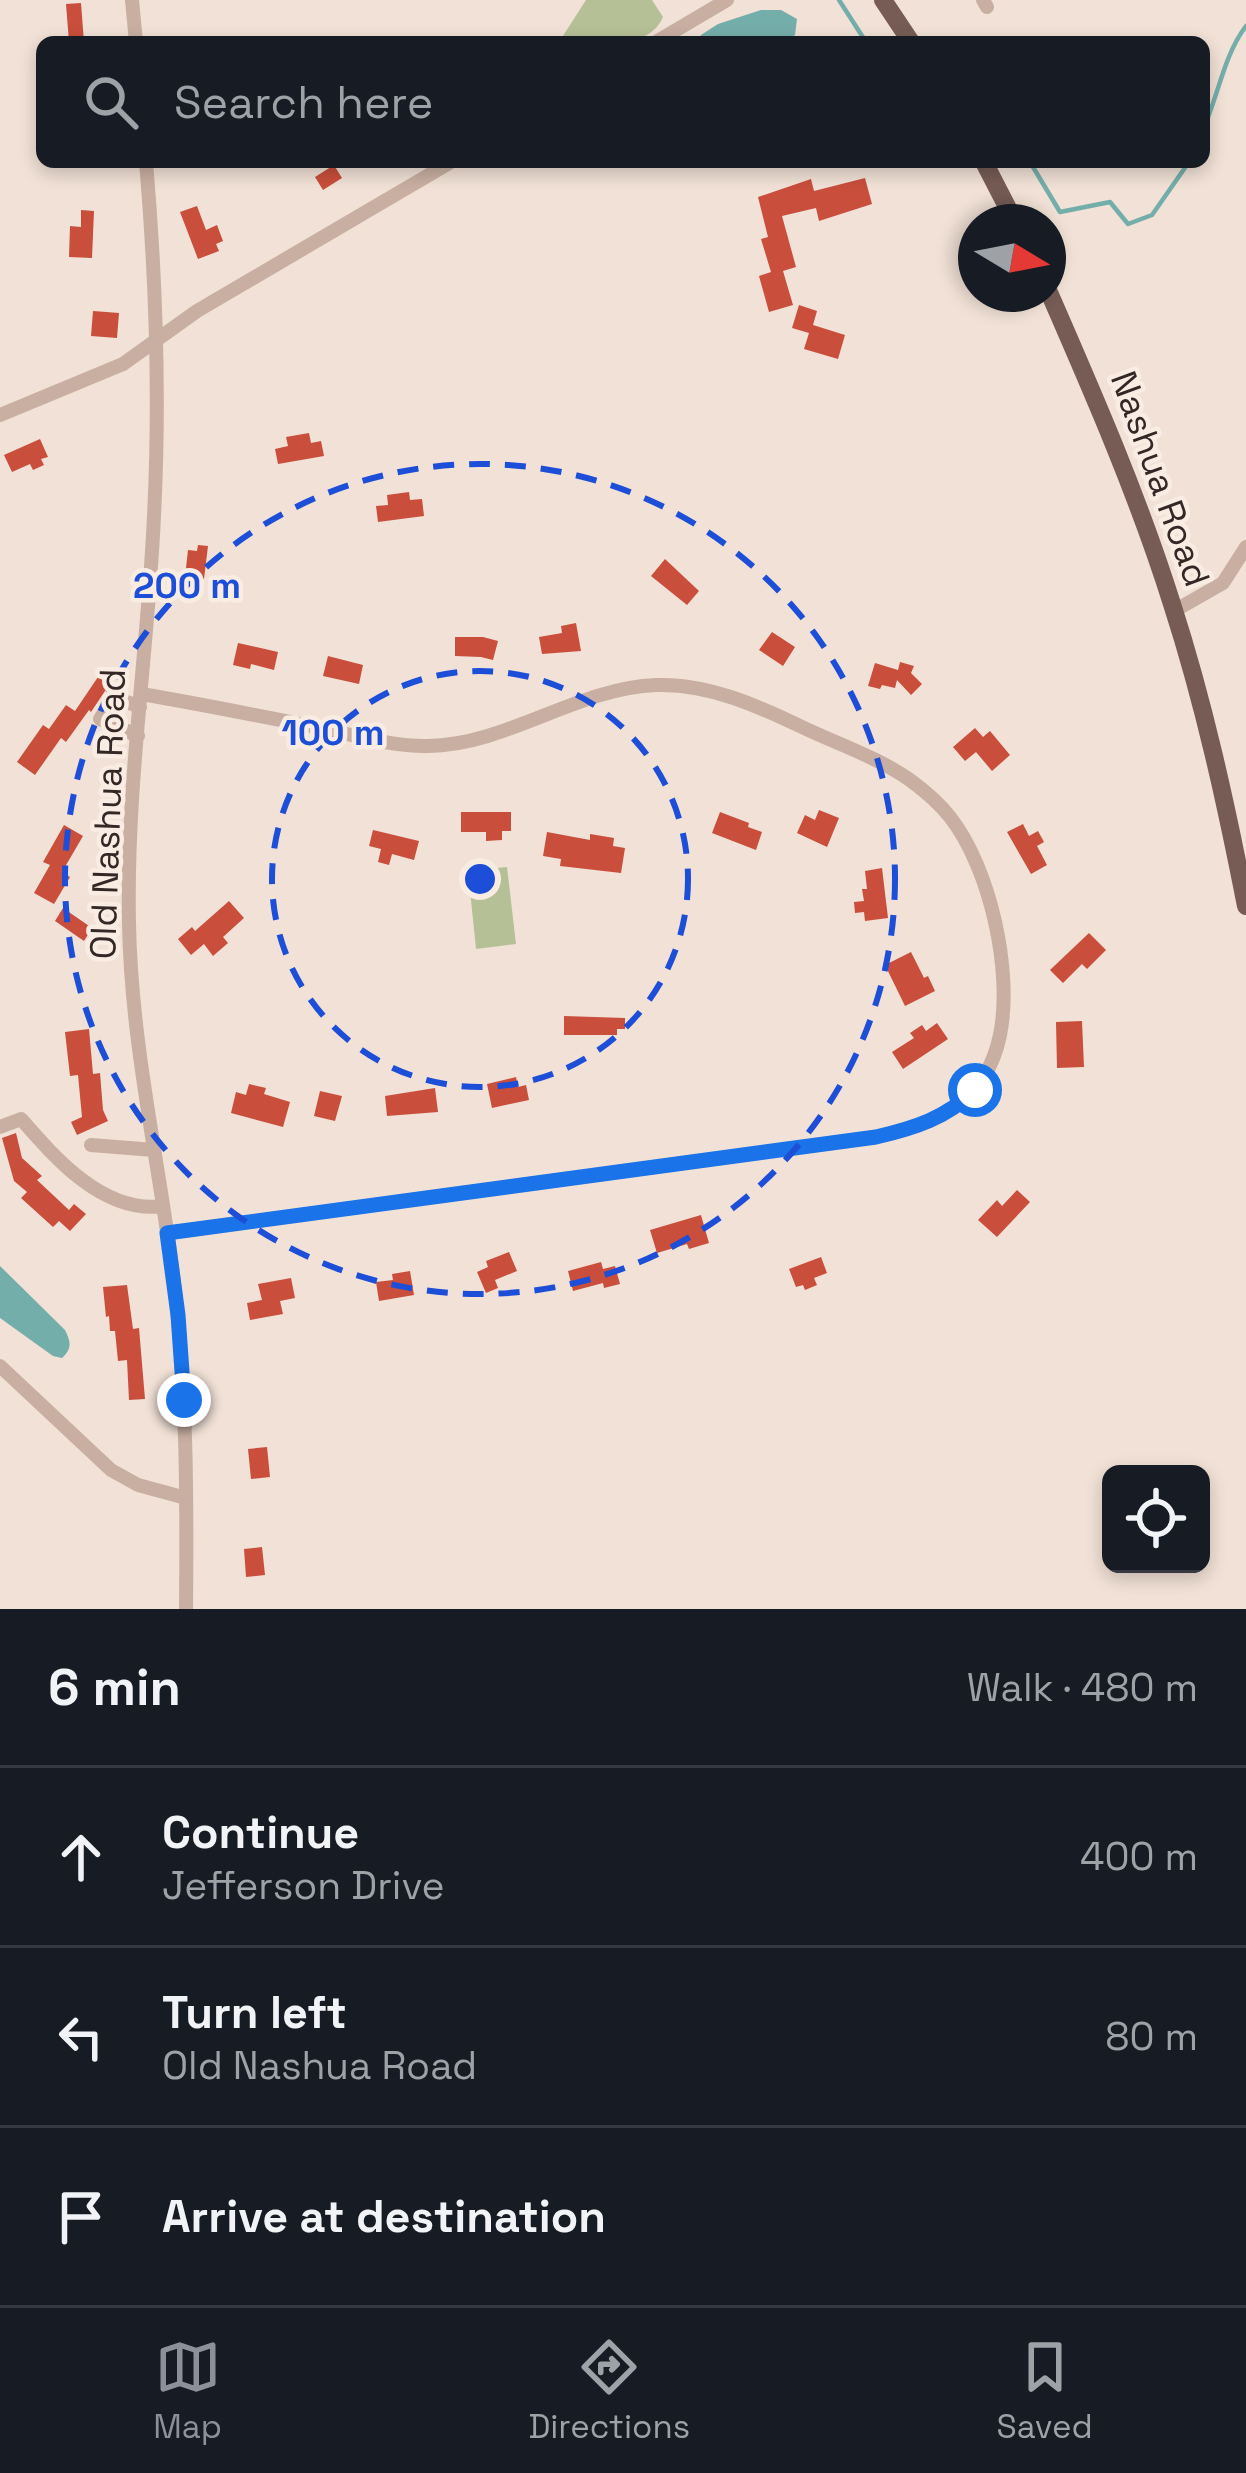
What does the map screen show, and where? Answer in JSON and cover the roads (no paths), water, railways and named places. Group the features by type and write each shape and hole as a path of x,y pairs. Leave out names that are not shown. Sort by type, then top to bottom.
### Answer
{"main road":[{"path":"883,0 907,36"},
{"path":"987,168 1006,204"},
{"name":"Nashua Road","path":"1058,312 1105,417 1174,611 1209,736 1246,906"}],"street":[{"path":"133,0 136,36"},
{"path":"666,36 727,0"},
{"name":"Old Nashua Road","path":"147,168 154,251 154,513 130,856 129,937 141,1061 180,1336 187,1609"},
{"path":"0,415 109,371 197,311 441,168"},
{"path":"1174,611 1223,584 1246,547"},
{"path":"138,736 100,719 114,697 204,704 424,746 471,740 625,689 674,685 721,694 900,773 938,803 973,856 1004,981 1001,1030 985,1076 951,1111 907,1130 167,1233"},
{"path":"0,1127 21,1119 55,1158 108,1197 146,1208 163,1206"},
{"path":"91,1144 154,1150"},
{"path":"0,1366 111,1470 138,1485 186,1498"}],"water":[{"path":"761,10 781,10 797,19 793,36 701,36 718,24"},
{"path":"0,1266 65,1330 70,1345 62,1358 0,1318"}],"waterway":[{"path":"839,0 862,36"},
{"path":"1210,110 1246,26"},
{"path":"1034,168 1060,212 1110,202 1128,224 1152,215 1185,168"}]}
